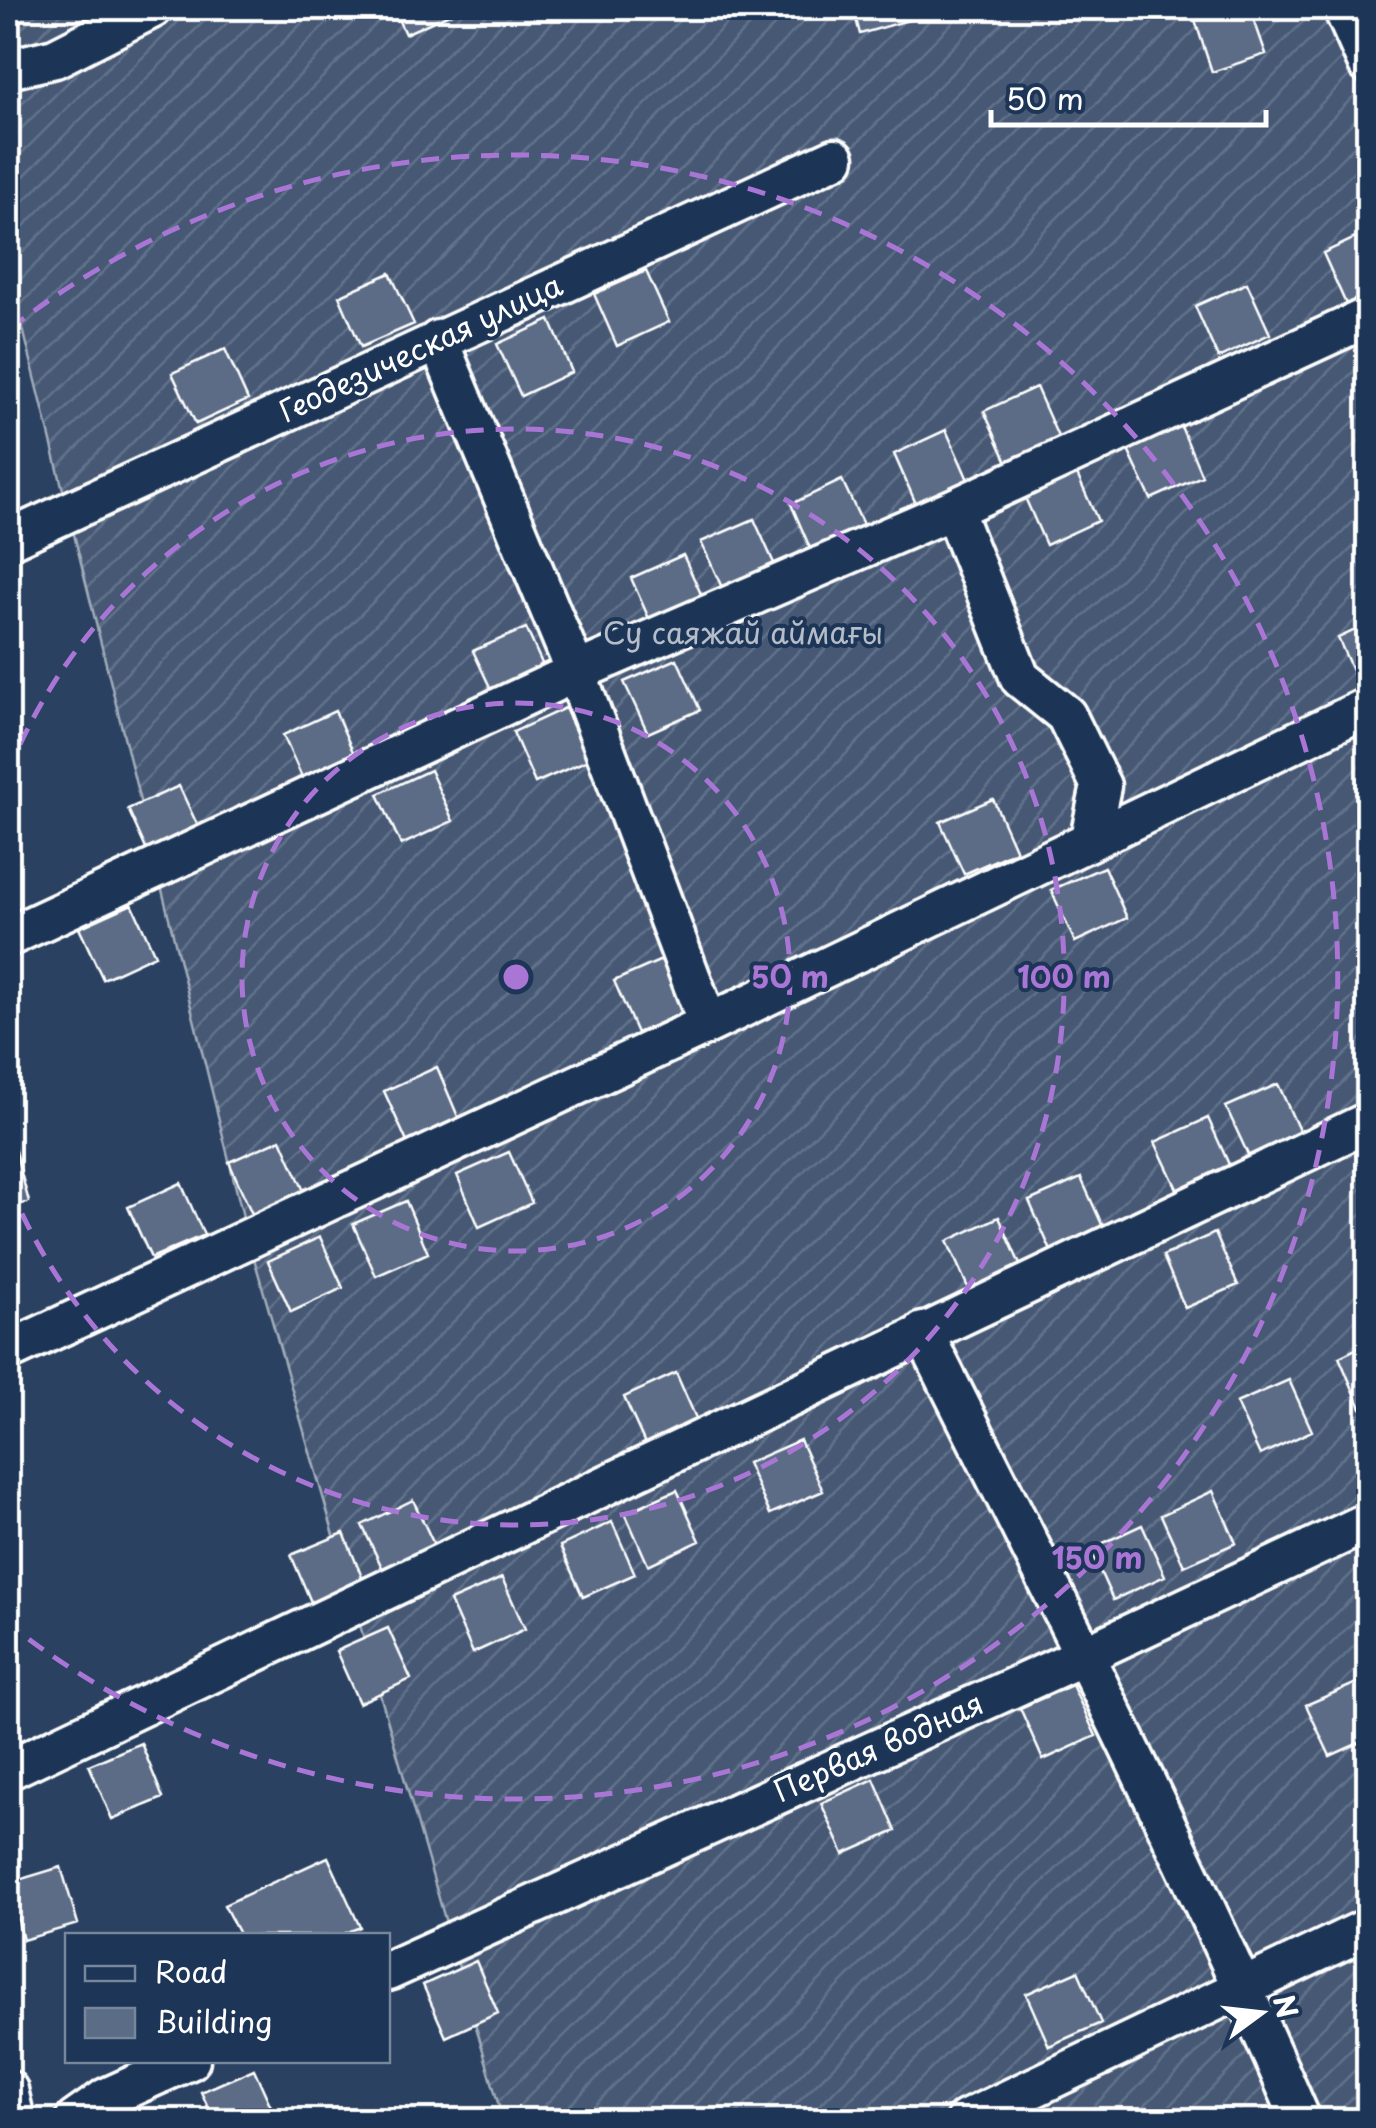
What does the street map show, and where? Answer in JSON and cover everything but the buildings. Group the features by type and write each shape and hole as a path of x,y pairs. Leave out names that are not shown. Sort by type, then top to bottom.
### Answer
{"street":[{"path":"8,69 55,58 153,8"},
{"path":"1343,8 1368,64"},
{"name":"Геодезическая улица","path":"8,540 835,158"},
{"path":"8,937 576,672 952,509 1368,317"},
{"path":"438,340 576,672 708,1024"},
{"path":"952,509 1020,678 1066,715 1100,786 1090,838"},
{"path":"8,1351 708,1024 1368,707"},
{"path":"8,1770 1368,1122"},
{"path":"923,1332 1085,1655 1243,1987 1301,2120"},
{"name":"Первая водная","path":"390,1970 1085,1655 1368,1522"},
{"path":"966,2120 1368,1928"},
{"path":"102,2113 185,2063"},
{"path":"8,2090 14,2120"}],"green space":[{"name":"Су саяжай аймағы","path":"8,8 1368,8 1368,2120 503,2120 249,1241 8,268"}]}
